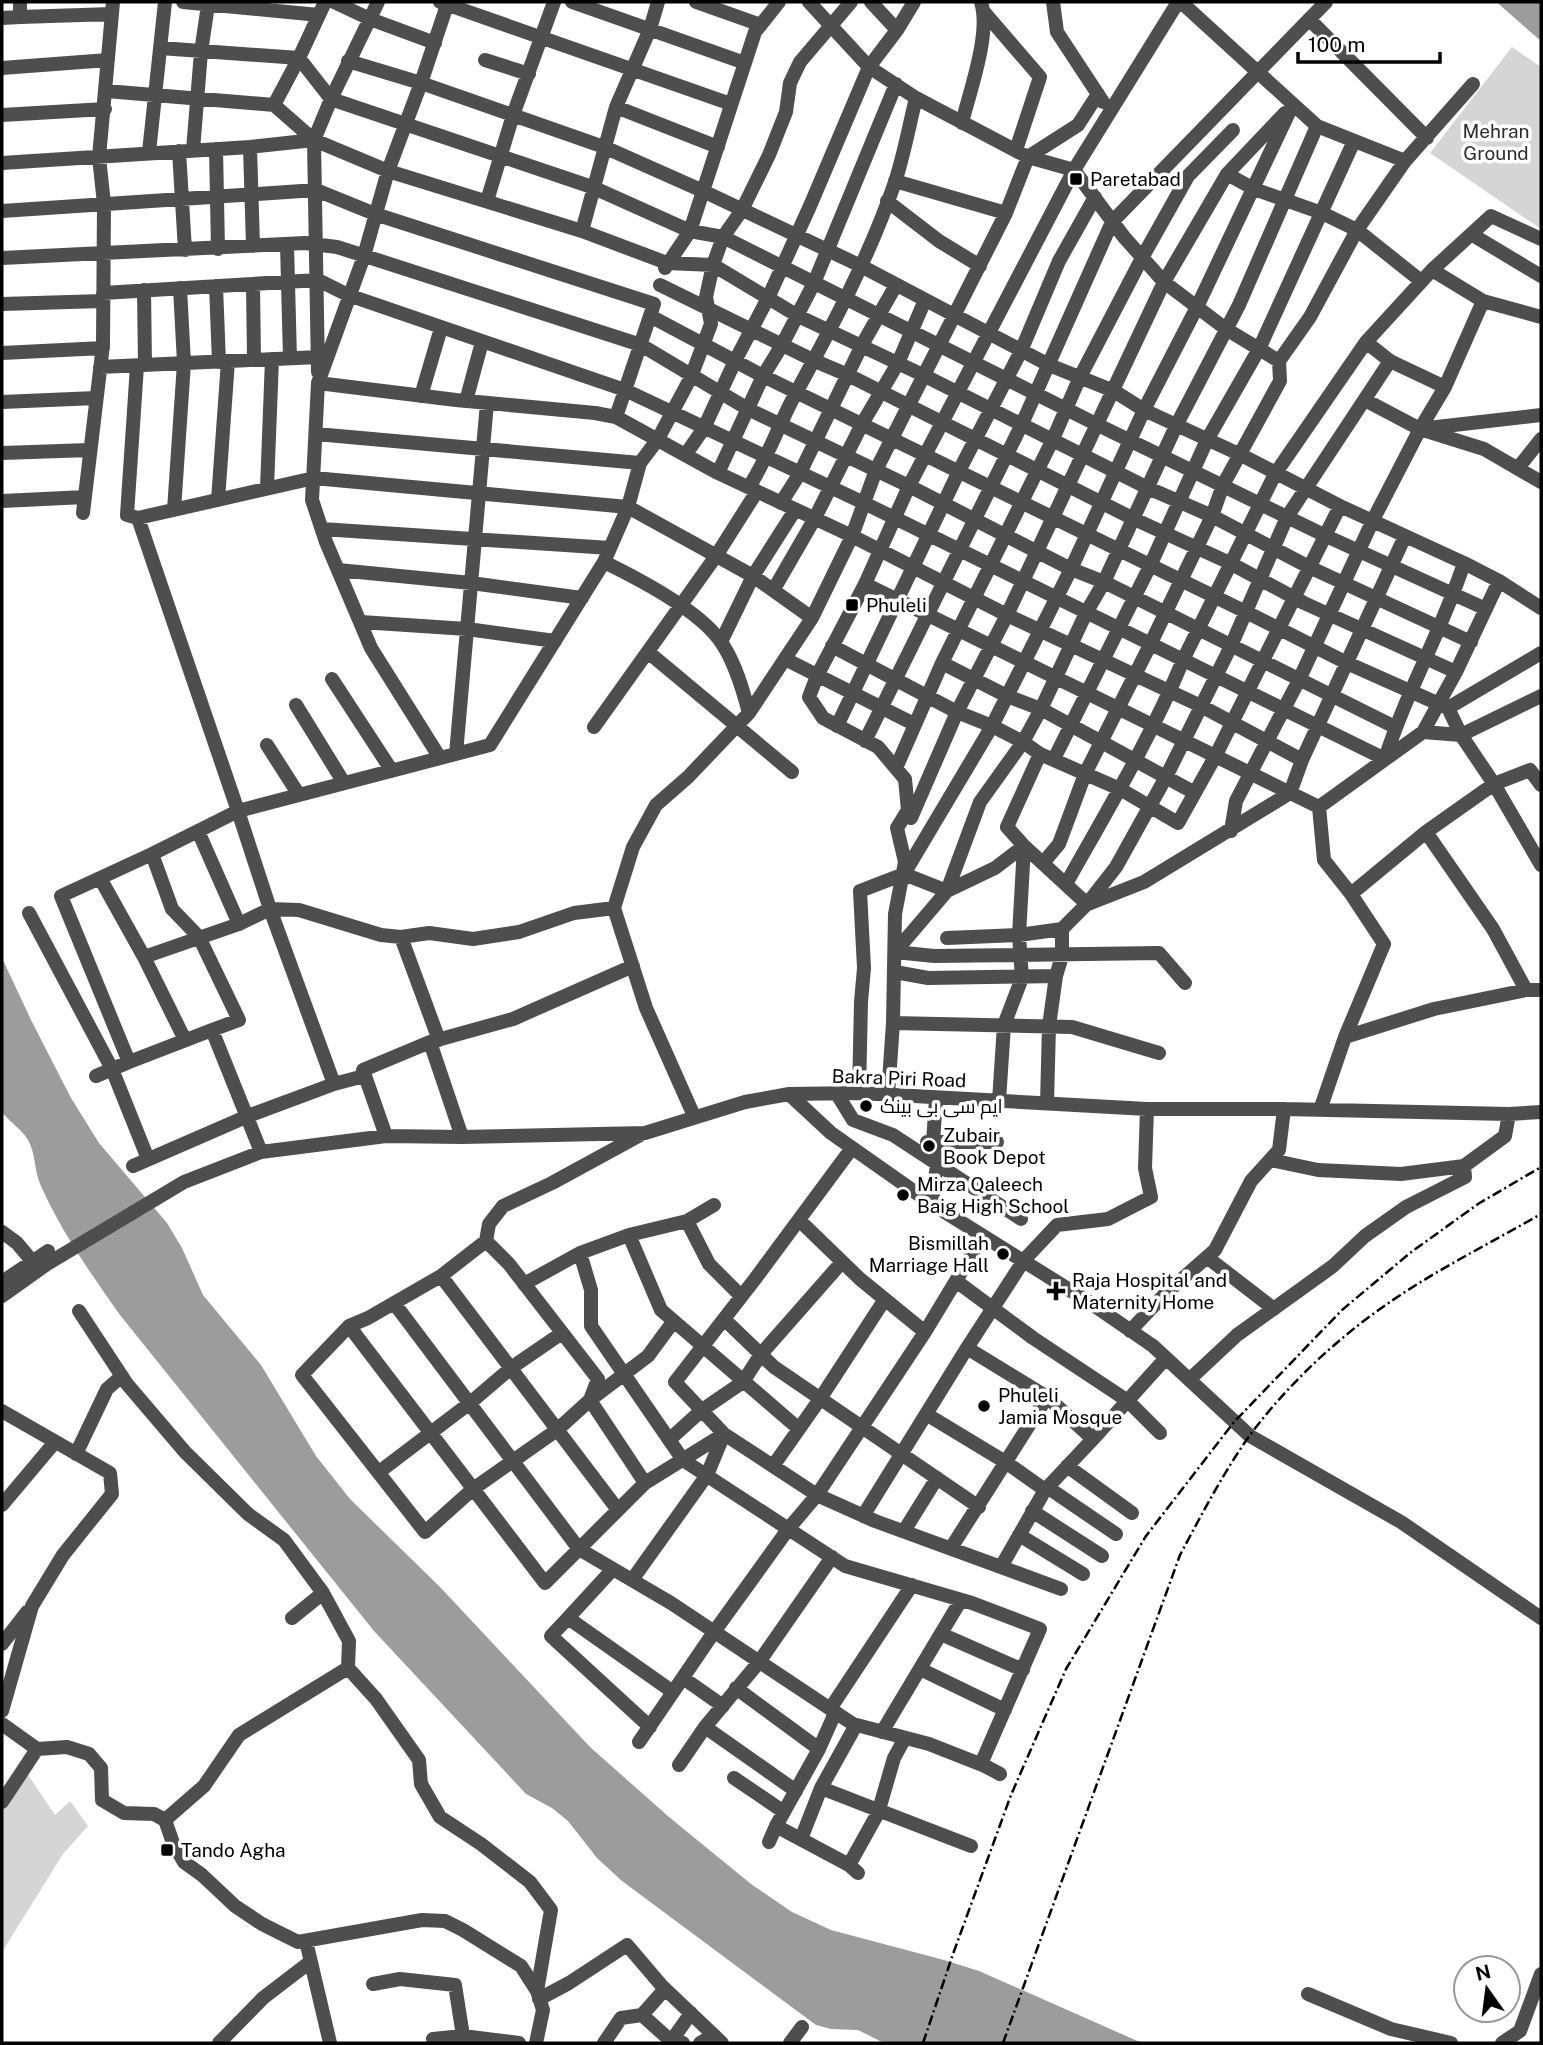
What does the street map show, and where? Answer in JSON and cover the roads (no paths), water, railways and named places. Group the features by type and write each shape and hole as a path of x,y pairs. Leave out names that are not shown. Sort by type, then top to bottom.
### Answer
{"street":[{"path":"20,2 20,17"},
{"path":"149,152 165,2"},
{"path":"183,2 322,8 274,105"},
{"path":"334,2 370,19 435,43"},
{"path":"377,2 314,140 318,383 312,500 371,648 440,758"},
{"path":"487,201 513,115 554,2"},
{"path":"572,2 745,63"},
{"path":"582,231 616,107 650,29 658,2"},
{"path":"696,2 761,25"},
{"path":"616,417 667,263 690,231 755,32 779,2"},
{"path":"809,2 869,66 916,98 1022,154 1074,170 1112,222 1164,282 1226,329 1279,361"},
{"path":"129,1062 61,896 237,811 490,745 607,555 628,508 640,463 658,439 691,377 711,324 706,297 713,265 723,237 742,209 769,155 786,112 790,83 800,61 851,2"},
{"path":"871,2 897,30"},
{"path":"686,454 704,428 797,237 869,66 897,30 914,2"},
{"path":"1053,2 1057,32 1109,112"},
{"path":"888,1095 895,972 895,914 905,862 897,828 908,810 905,779 878,747 822,719 809,697 817,676 865,584 909,486 1074,170 1180,2 1317,126 1405,161"},
{"path":"864,741 1022,424 1112,222 1326,2"},
{"path":"318,383 364,256 388,171 435,43 445,3 732,104"},
{"path":"185,250 183,198 186,151 197,98 208,5"},
{"path":"962,123 984,30 983,7"},
{"path":"694,1116 646,1008 614,908 633,847 656,805 688,777 749,713 812,618 852,536 876,470 1006,213 1040,77 983,7"},
{"path":"2,18 113,8 99,157 103,204 103,348 83,513"},
{"path":"1309,19 1427,138"},
{"path":"160,48 299,58 331,99 592,187 690,231 723,237 1098,425 1486,610"},
{"path":"2,68 108,60"},
{"path":"485,60 528,74"},
{"path":"348,61 421,83 604,147 703,191 861,266 1049,365 1114,391 1176,426 1241,454 1340,506 1464,563 1541,608"},
{"path":"718,473 763,376 814,283 896,84"},
{"path":"1043,863 1059,844 1086,774 1212,516 1223,485 1280,381 1279,361 1310,317 1357,230 1405,161 1474,84"},
{"path":"106,91 274,105 314,140 388,171 582,231 667,263 713,265 798,316 1054,439 1148,488 1212,516 1309,567 1471,642"},
{"path":"1022,154 1078,125 1098,94"},
{"path":"594,727 716,556 754,496 752,482 767,457 796,392 831,331 861,266 895,181 916,98"},
{"path":"900,841 957,712 1038,551 1164,282 1227,174 1293,104"},
{"path":"859,1094 860,1002 864,968 860,891 904,874 992,726 1071,569 1144,410 1197,307 1293,104"},
{"path":"616,107 718,147"},
{"path":"2,115 105,109"},
{"path":"895,952 947,891 980,802 1023,742 1041,709 1086,613 1119,551 1176,426 1240,305 1317,126"},
{"path":"896,768 942,663 1020,502 1054,439 1080,377 1142,258 1188,176 1233,130"},
{"path":"2,163 250,147 314,140"},
{"path":"1087,904 1007,827 1047,757 1070,725 1104,660 1207,440 1259,349 1354,141"},
{"path":"250,147 253,247"},
{"path":"216,149 218,248"},
{"path":"1227,174 1254,189 1322,213 1357,230 1421,281"},
{"path":"895,181 1006,213"},
{"path":"2,211 316,190 375,214 652,310 703,345 763,376 1181,579 1347,663 1444,706 1541,865"},
{"path":"837,726 959,471 1021,351 1059,261 1095,197"},
{"path":"887,201 939,241 980,266"},
{"path":"1066,884 1120,789 1170,692 1183,660 1275,474 1366,342 1421,281 1491,216 1541,239"},
{"path":"1471,234 1541,276"},
{"path":"2,258 316,244 337,247 641,345 748,409 1395,727"},
{"path":"287,245 290,358"},
{"path":"1432,270 1483,301 1541,317"},
{"path":"2,304 103,297 144,290 318,280 348,295 625,390 672,411 1385,759"},
{"path":"253,284 254,360"},
{"path":"660,285 848,375 1134,519 1230,563 1293,597 1456,672"},
{"path":"781,503 800,473 862,345 896,285"},
{"path":"216,286 223,361 218,500"},
{"path":"174,510 184,363 180,288"},
{"path":"144,290 141,365 127,515 138,518 314,478 628,508 753,576 812,618"},
{"path":"774,589 815,518 862,424 898,363 925,300"},
{"path":"1231,831 1236,801 1299,680 1373,520 1445,387 1483,301"},
{"path":"421,396 441,328"},
{"path":"466,401 482,342"},
{"path":"1366,342 1390,361 1445,387"},
{"path":"2,353 103,348"},
{"path":"100,368 318,357"},
{"path":"267,488 272,359"},
{"path":"947,938 1019,935 1062,929 1087,904 1116,867 1166,777 1231,646 1287,517 1390,361"},
{"path":"318,383 466,401 595,412 616,417 718,473 852,536 1007,615 1201,706 1302,760"},
{"path":"2,402 96,398"},
{"path":"1365,400 1420,429 1484,449 1541,482"},
{"path":"456,754 487,403"},
{"path":"1420,429 1541,415"},
{"path":"316,434 640,463"},
{"path":"1518,468 1541,439"},
{"path":"2,453 90,450"},
{"path":"2,501 85,497"},
{"path":"832,646 957,712 1023,742 1047,757 1120,789 1178,823 1249,692 1293,597 1340,506"},
{"path":"721,642 753,576 795,510"},
{"path":"138,518 270,909 334,1084"},
{"path":"322,529 475,538 607,555 695,616 721,642 743,688 749,713"},
{"path":"1087,904 1144,882 1290,793 1302,760 1405,536"},
{"path":"1385,759 1395,727 1440,628 1464,563"},
{"path":"338,570 471,583 582,598"},
{"path":"1319,807 1423,732 1444,706 1456,672 1499,582"},
{"path":"865,584 1319,807"},
{"path":"361,622 467,629 555,641"},
{"path":"648,652 792,772"},
{"path":"1444,706 1541,653"},
{"path":"785,659 914,724"},
{"path":"942,663 1007,696 1041,709 1195,793"},
{"path":"332,679 392,771"},
{"path":"1423,732 1461,735 1541,696"},
{"path":"296,705 344,783"},
{"path":"267,745 299,795"},
{"path":"1351,894 1426,832 1494,784 1530,770 1541,785"},
{"path":"1319,807 1324,860 1351,894 1384,944 1345,1037 1320,1110"},
{"path":"198,831 239,924"},
{"path":"1345,1037 1434,1009 1534,990 1426,832"},
{"path":"904,874 947,891 995,868 1024,846"},
{"path":"999,1101 1004,1025 1022,978 1019,935 1024,846"},
{"path":"96,1076 239,1020 199,937 172,909 152,854"},
{"path":"100,878 144,957 185,1041"},
{"path":"144,957 239,924 270,909 299,910 381,935 401,937 429,933 473,939 519,932 574,913 614,908"},
{"path":"29,913 112,1069 148,1159"},
{"path":"1047,1103 1049,1026 1056,976 1062,956 1062,929"},
{"path":"401,937 435,1041 462,1137"},
{"path":"895,952 934,956 1159,953 1185,983"},
{"path":"386,1136 363,1070 435,1041 513,1019 633,966"},
{"path":"895,972 928,978 1056,976"},
{"path":"893,1023 1072,1027 1159,1053"},
{"path":"212,1030 261,1152"},
{"path":"133,1166 248,1116 334,1084 365,1076"},
{"path":"789,1094 831,1133 932,1204 1024,1260 1130,1331 1166,1358 1250,1436 1401,1521 1541,1618"},
{"name":"Bakra Piri Road","path":"2,1296 65,1253 184,1182 261,1152 386,1136 462,1137 645,1132 745,1102 789,1094 888,1095 1147,1109 1509,1114 1541,1112"},
{"path":"837,1094 853,1120 893,1135 1021,1219"},
{"path":"932,1204 937,1164 933,1142 936,1099"},
{"path":"863,1516 1024,1260 1057,1226 1108,1219 1151,1198 1145,1168 1147,1109"},
{"path":"1130,1331 1166,1294 1215,1251 1251,1181 1279,1150 1284,1109"},
{"path":"1271,1160 1318,1170 1401,1174 1464,1166 1505,1136 1509,1114"},
{"path":"645,1132 552,1183 503,1206 489,1224 486,1241 441,1276 349,1326 302,1375 425,1532 473,1489 557,1430 590,1400 648,1356 673,1322"},
{"path":"904,1142 997,1142"},
{"path":"852,1148 675,1382 724,1434 817,1495 863,1516 1061,1589"},
{"path":"1190,1379 1237,1335 1333,1266 1365,1236 1406,1207 1465,1177 1464,1166"},
{"path":"524,1284 580,1253 629,1235 687,1221 714,1205"},
{"path":"799,1220 842,1262 925,1332"},
{"path":"687,1221 709,1264 741,1296"},
{"path":"2,1232 17,1243 32,1261"},
{"path":"629,1235 661,1310 799,1429"},
{"path":"639,1742 714,1632 789,1528 817,1495 925,1332 983,1236"},
{"path":"486,1241 509,1264 598,1379 590,1400"},
{"path":"2,1282 48,1251"},
{"path":"580,1253 591,1290 591,1326 682,1460 845,1566 961,1600 1040,1629 981,1764"},
{"path":"1208,1258 1273,1309"},
{"path":"669,1440 702,1410 743,1382 761,1354 842,1262"},
{"path":"441,1276 618,1510"},
{"path":"956,1281 1128,1401 1160,1433"},
{"path":"773,1466 885,1299"},
{"path":"394,1303 579,1549 714,1632 856,1725 929,1744 1000,1774"},
{"path":"79,1311 122,1376 185,1452 248,1514 284,1540 323,1593 349,1641 348,1668 376,1699 419,1760 421,1784 440,1817 481,1844 530,1882 551,1910 538,1995"},
{"path":"724,1319 774,1367 979,1507"},
{"path":"349,1326 545,1583 645,1483 724,1434"},
{"path":"379,1472 470,1403 511,1368 562,1333"},
{"path":"967,1348 1047,1397 1093,1438"},
{"path":"1001,1567 1046,1488 1166,1358"},
{"path":"76,1454 107,1390 122,1376"},
{"path":"951,1548 1047,1397"},
{"path":"590,1400 645,1483"},
{"path":"2,1411 110,1473 112,1494 63,1555 32,1606 2,1644"},
{"path":"926,1414 1116,1534"},
{"path":"632,1580 707,1475 724,1434"},
{"path":"2,1506 55,1441"},
{"path":"1067,1466 1132,1513"},
{"path":"904,1531 937,1478"},
{"path":"1032,1511 1102,1556"},
{"path":"1019,1535 1083,1574"},
{"path":"679,1765 705,1727 759,1662 832,1557"},
{"path":"613,1569 551,1636 650,1727"},
{"path":"769,1842 819,1749 833,1711 912,1585"},
{"path":"292,1618 323,1593"},
{"path":"882,1732 961,1600"},
{"path":"2,1711 32,1606"},
{"path":"568,1618 673,1692"},
{"path":"941,1634 1023,1670"},
{"path":"165,1820 204,1786 239,1735 348,1668"},
{"path":"920,1668 1005,1710"},
{"path":"683,1678 723,1706"},
{"path":"736,1688 819,1749"},
{"path":"2,1724 37,1749 67,1747 89,1754 101,1768 102,1800 124,1813 154,1814 165,1820 173,1843 184,1862 235,1906 262,1924 298,1942 422,1920 446,1921 521,1966 538,1995 543,2010 536,2043"},
{"path":"801,1839 821,1788 856,1725"},
{"path":"705,1727 796,1791"},
{"path":"776,1826 854,1869 879,1810 894,1758 905,1738"},
{"path":"2,1802 37,1749"},
{"path":"734,1778 784,1812"},
{"path":"821,1788 971,1846"},
{"path":"306,1941 330,2043"},
{"path":"538,1995 569,1983 626,1945 665,1989 718,2039"},
{"path":"219,2043 263,1998 310,1962"},
{"path":"1502,2043 1520,2031 1537,2000 1541,1974"},
{"path":"373,1984 400,1979 455,1985 463,2036"},
{"path":"607,2042 621,2018 642,2015 665,1989"},
{"path":"1308,1994 1391,2029 1451,2043"},
{"path":"642,2015 675,2042 691,2013"},
{"path":"791,2043 802,2027"},
{"path":"433,2039 463,2036 519,2043"},
{"path":"700,2043 718,2039"}],"railway":[{"path":"923,2043 1011,1795 1066,1669 1146,1536 1234,1422 1342,1310 1410,1253 1478,1204 1541,1167"},
{"path":"1003,2043 1180,1555 1240,1449 1294,1383 1362,1322 1419,1283 1541,1214"}],"place":[{"name":"Paretabad","path":"1076,179"},
{"name":"Phuleli","path":"852,605"},
{"name":"ایم سی بی بینک","path":"866,1106"},
{"name":"Zubair Book Depot","path":"929,1146"},
{"name":"Mirza Qaleech Baig High School","path":"903,1195"},
{"name":"Bismillah Marriage Hall","path":"1003,1254"},
{"name":"Raja Hospital and Maternity Home","path":"1056,1291"},
{"name":"Phuleli Jamia Mosque","path":"984,1406"},
{"name":"Tando Agha","path":"167,1850"}],"park label":[{"name":"Mehran Ground","path":"1496,142"}]}
